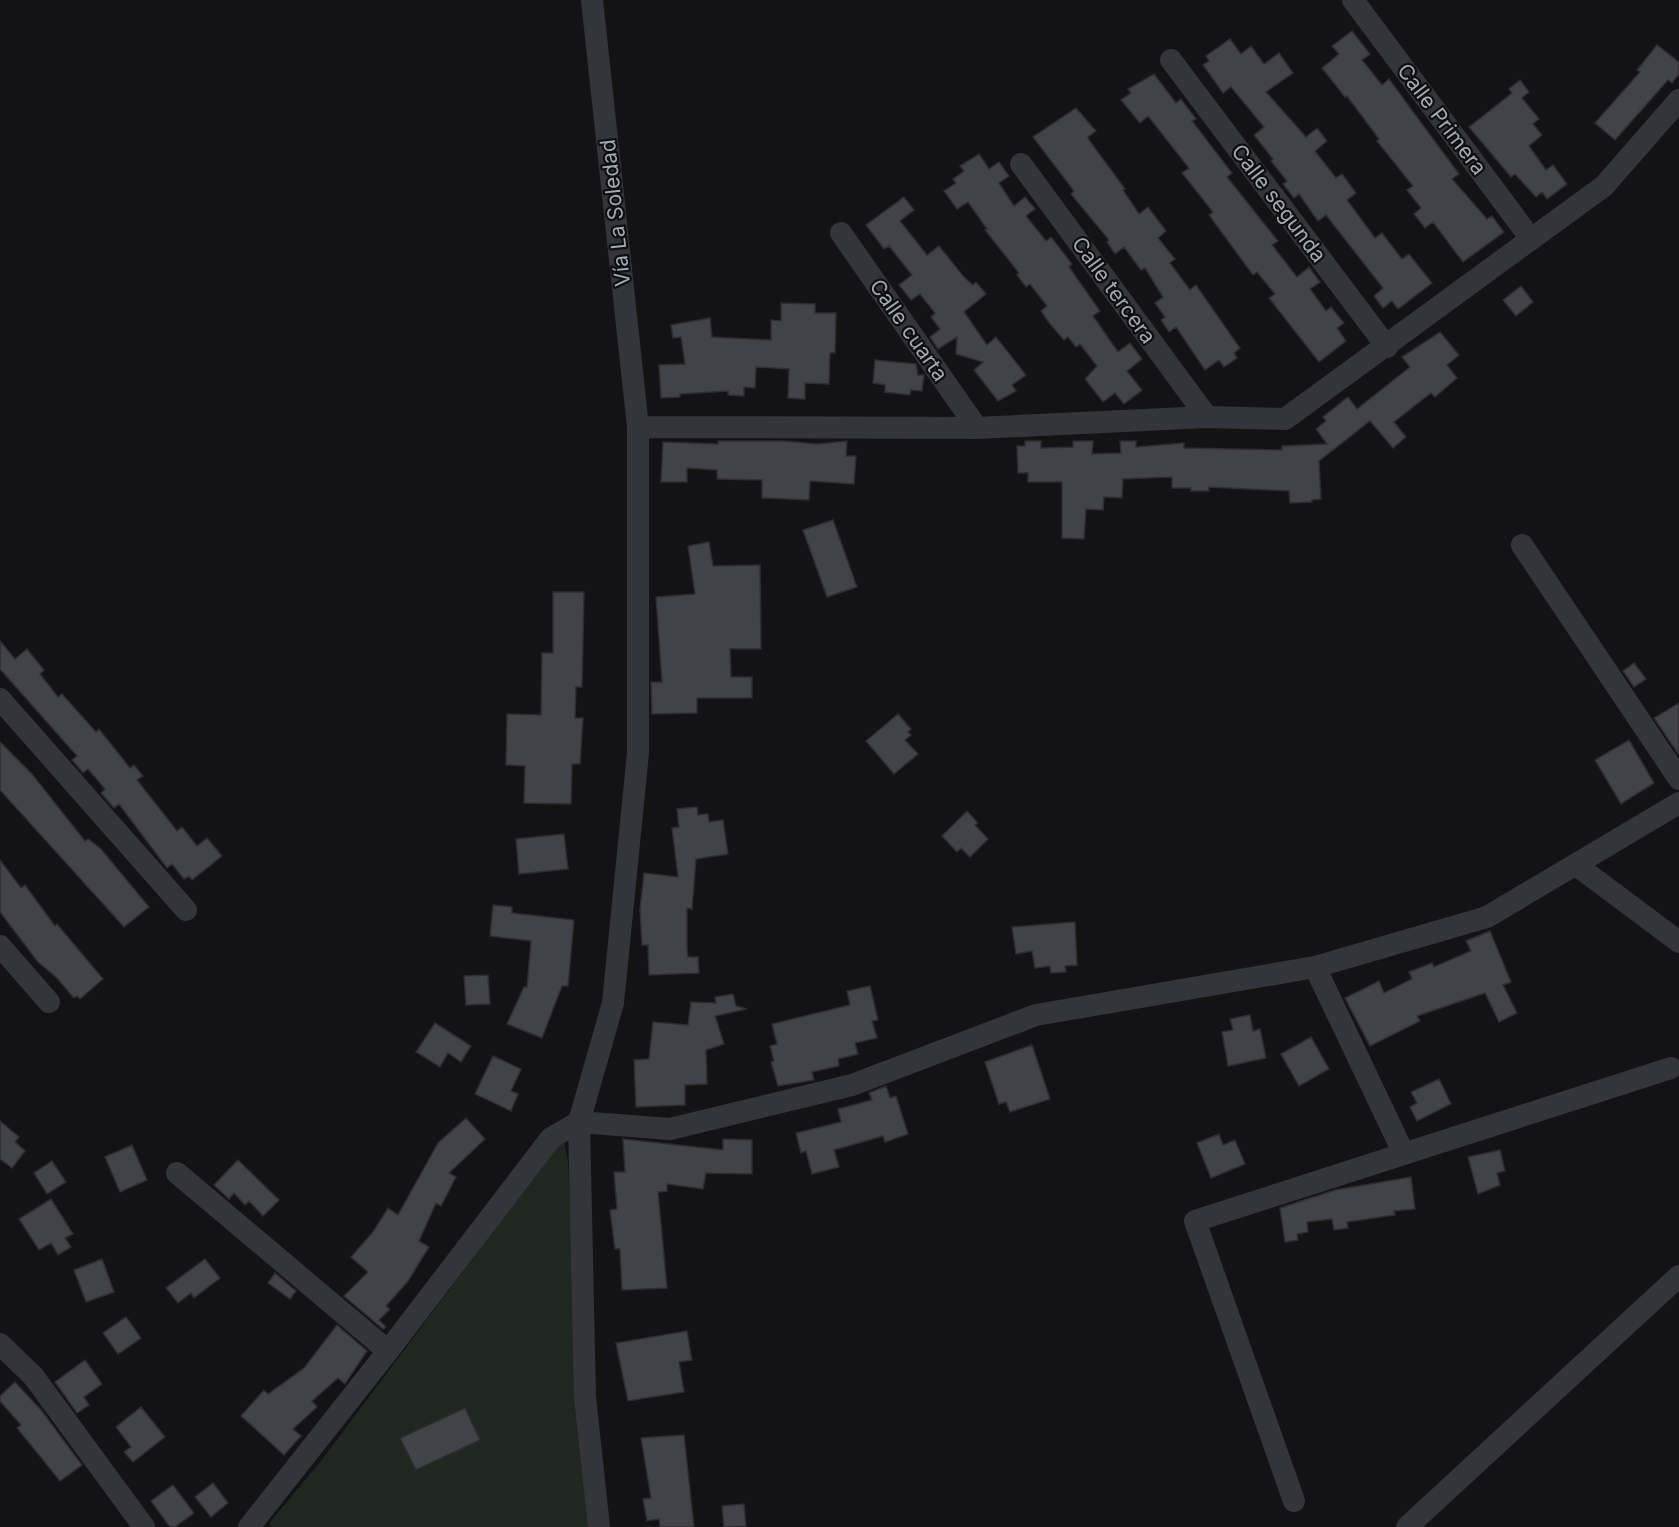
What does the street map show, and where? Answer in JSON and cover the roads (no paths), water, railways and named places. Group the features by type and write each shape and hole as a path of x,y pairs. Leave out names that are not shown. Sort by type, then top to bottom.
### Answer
{"street":[{"name":"Vía La Soledad","path":"592,0 638,427 638,753 613,1003 579,1122 585,1397 599,1527"},
{"name":"Calle Primera","path":"1353,0 1531,238"},
{"name":"Calle segunda","path":"1171,60 1387,346"},
{"path":"638,427 976,428 1207,417 1286,419 1604,186 1679,100"},
{"name":"Calle tercera","path":"1021,164 1207,417"},
{"name":"Calle cuarta","path":"841,233 976,428"},
{"path":"1522,545 1679,779"},
{"path":"0,699 186,910"},
{"path":"253,1526 551,1138 579,1122 670,1129 852,1085 1036,1015 1315,967 1487,917 1679,803"},
{"path":"1576,865 1679,942"},
{"path":"0,946 49,1002"},
{"path":"1315,967 1404,1154"},
{"path":"1294,1501 1195,1221 1671,1068"},
{"path":"177,1173 388,1351"},
{"path":"1407,1527 1679,1276"},
{"path":"0,1344 34,1377 144,1527"}]}
